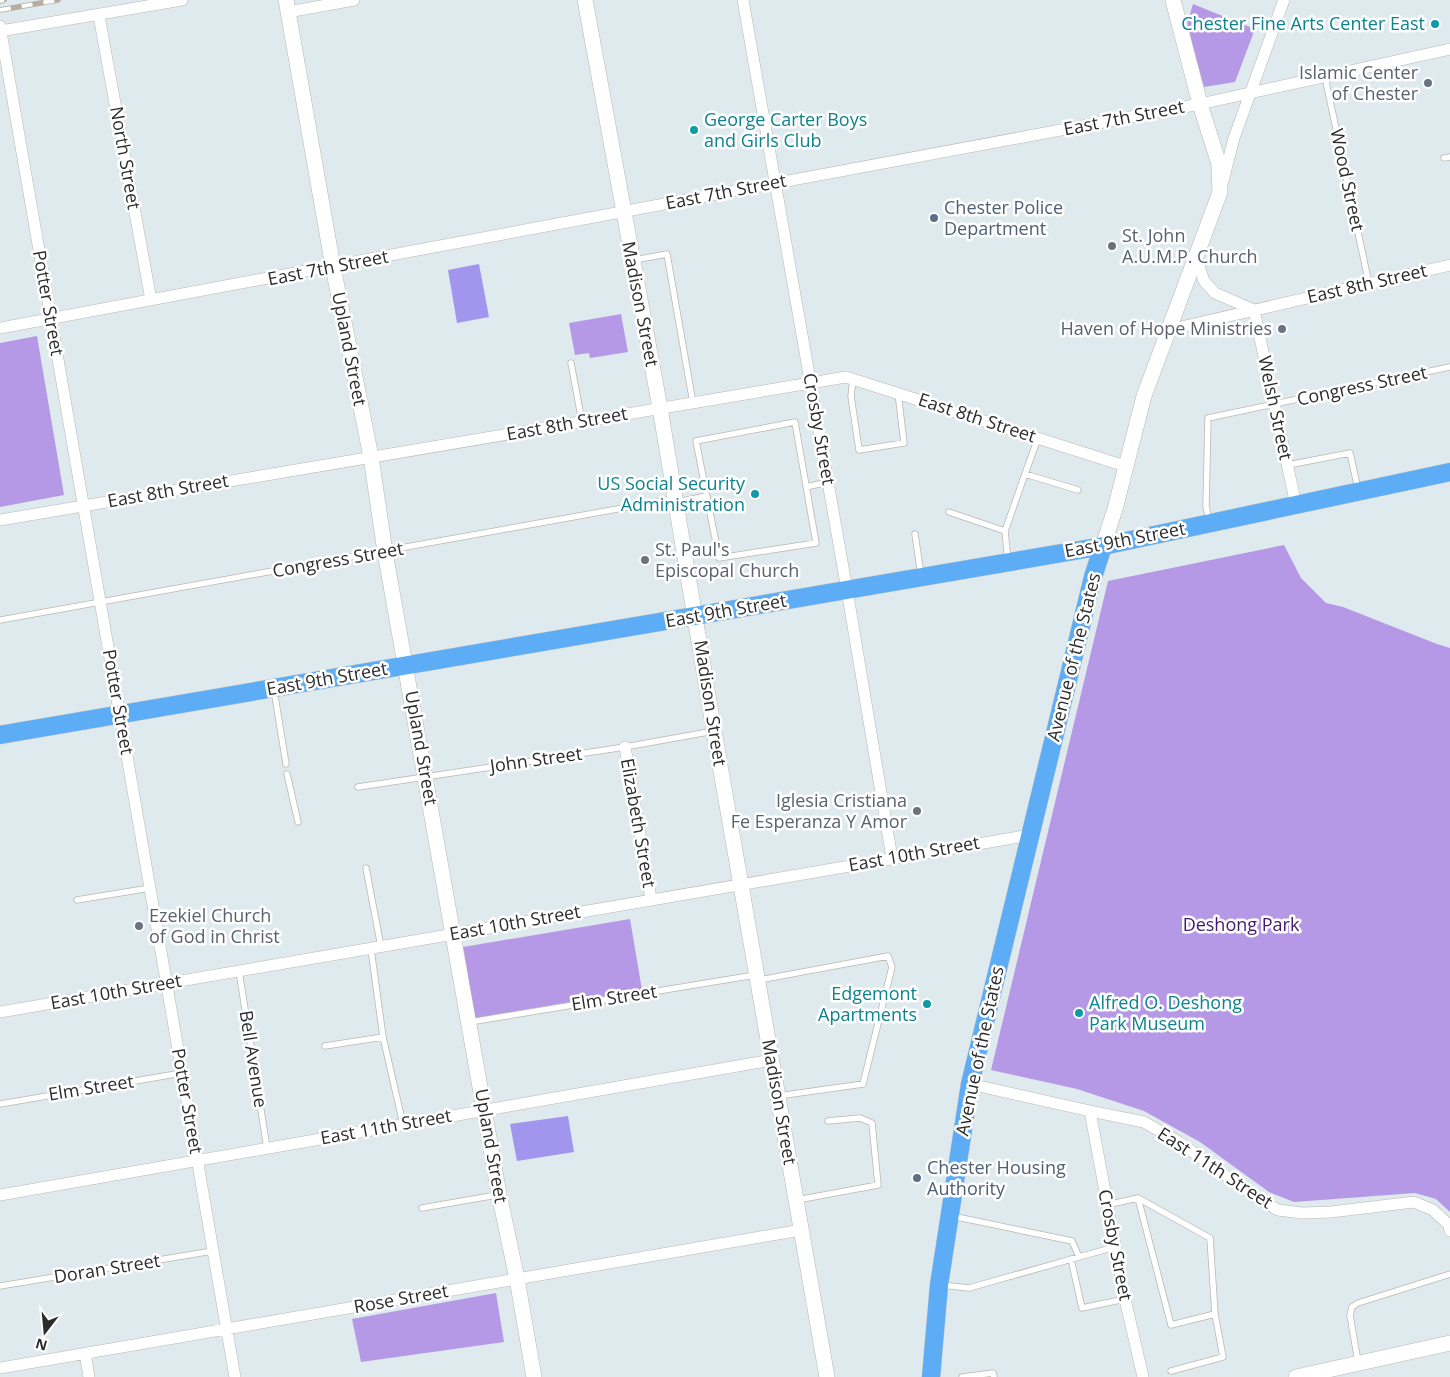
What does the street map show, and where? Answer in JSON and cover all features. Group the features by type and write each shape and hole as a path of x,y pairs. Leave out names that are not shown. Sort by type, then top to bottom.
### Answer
{"main road":[{"name":"East 9th Street","path":"0,735 1103,546 1450,472"},
{"name":"Avenue of the States","path":"931,1377 939,1285 970,1084 1030,834 1103,546"}],"street":[{"path":"0,30 99,16 182,0"},
{"path":"287,6 354,0"},
{"name":"Madison Street","path":"585,0 660,408 714,731 827,1377"},
{"name":"Crosby Street","path":"743,0 848,590 892,858"},
{"path":"1173,0 1218,164 1220,192"},
{"path":"1177,16 1183,0"},
{"name":"Avenue of the States","path":"1103,546 1115,510 1144,396 1220,192 1234,138 1284,0"},
{"name":"Upland Street","path":"287,6 333,267 371,457 385,552 470,1022 499,1194 517,1279 534,1377"},
{"name":"North Street","path":"99,16 151,300"},
{"name":"Potter Street","path":"0,30 236,1377"},
{"name":"East 7th Street","path":"0,328 1200,104 1450,50"},
{"path":"1196,257 1204,281 1215,293 1254,310"},
{"name":"East 8th Street","path":"1168,330 1450,265"},
{"name":"Welsh Street","path":"1254,310 1296,505"},
{"name":"East 8th Street","path":"0,520 839,378 853,379 1125,466"},
{"name":"Elizabeth Street","path":"626,747 651,899"},
{"name":"East 10th Street","path":"0,1012 1030,834"},
{"name":"East 11th Street","path":"0,1195 772,1060"},
{"name":"East 11th Street","path":"970,1084 1144,1122 1179,1142 1254,1196 1278,1210 1302,1213 1331,1212 1414,1202 1433,1210 1449,1225 1450,1231"},
{"name":"Crosby Street","path":"1090,1111 1106,1205 1143,1377"},
{"name":"Rose Street","path":"0,1368 801,1230"},
{"path":"1296,1377 1450,1343"},
{"path":"85,1353 89,1377"}],"lane":[{"name":"Wood Street","path":"1325,76 1369,284"},
{"path":"632,260 667,254 693,403"},
{"path":"571,363 582,422"},
{"name":"Congress Street","path":"1209,524 1206,506 1208,418 1450,367"},
{"path":"853,379 851,396 859,450 904,443 898,393"},
{"path":"795,422 816,543 718,558 707,496 696,441 795,422"},
{"path":"1008,562 1005,531 1038,438"},
{"path":"1288,466 1350,453 1359,492"},
{"path":"1025,474 1078,490"},
{"path":"806,487 828,482"},
{"name":"Congress Street","path":"0,620 707,496"},
{"path":"949,512 1005,531"},
{"path":"915,534 921,577"},
{"path":"274,688 286,764"},
{"name":"John Street","path":"358,787 626,747 714,731"},
{"path":"287,774 298,822"},
{"path":"366,868 376,948 383,1037 403,1124"},
{"path":"77,900 150,888"},
{"name":"Elm Street","path":"470,1022 888,956 892,967 863,1084 778,1096"},
{"name":"Bell Avenue","path":"239,971 267,1148"},
{"path":"325,1046 383,1037"},
{"name":"Elm Street","path":"0,1104 182,1073"},
{"path":"796,1200 878,1185 872,1123 860,1118 828,1121"},
{"path":"422,1208 499,1194"},
{"path":"1106,1205 1138,1198 1210,1238 1215,1314 1224,1357 1171,1371"},
{"path":"1138,1198 1171,1325 1215,1314"},
{"path":"950,1215 1072,1240 1079,1257"},
{"path":"939,1285 969,1288 1115,1247"},
{"name":"Doran Street","path":"0,1286 213,1252"},
{"path":"1071,1259 1082,1308 1125,1299"},
{"path":"1358,1363 1350,1315 1352,1307 1358,1303 1450,1274"},
{"path":"964,1377 993,1373 994,1377"}],"green space":[{"path":"1193,4 1255,29 1235,82 1204,87 1187,24"},
{"path":"621,314 628,352 590,358 589,353 575,355 569,323"},
{"path":"37,336 64,495 0,507 0,343"},
{"name":"Deshong Park","path":"1284,545 1301,578 1326,603 1343,607 1450,648 1450,1212 1436,1199 1415,1193 1294,1202 1269,1192 1200,1142 1144,1111 1077,1089 991,1070 1108,581"},
{"path":"630,919 642,990 475,1018 463,947"},
{"path":"496,1293 504,1342 361,1362 352,1319"}],"shaded area":[{"path":"479,264 489,317 457,323 448,270"},
{"path":"568,1116 574,1152 517,1161 510,1124"}],"railway":[{"path":"0,1 4,0"},
{"path":"0,10 58,0"}],"place":[{"name":"Chester Fine Arts Center East","path":"1435,24"},
{"name":"Islamic Center of Chester","path":"1428,83"},
{"name":"George Carter Boys and Girls Club","path":"694,130"},
{"name":"Chester Police Department","path":"934,218"},
{"name":"St. John A.U.M.P. Church","path":"1112,246"},
{"name":"Haven of Hope Ministries","path":"1282,329"},
{"name":"US Social Security Administration","path":"755,494"},
{"name":"St. Paul's Episcopal Church","path":"645,560"},
{"name":"Iglesia Cristiana Fe Esperanza Y Amor","path":"917,811"},
{"name":"Ezekiel Church of God in Christ","path":"139,926"},
{"name":"Edgemont Apartments","path":"927,1004"},
{"name":"Alfred O. Deshong Park Museum","path":"1079,1013"},
{"name":"Chester Housing Authority","path":"917,1178"}]}
